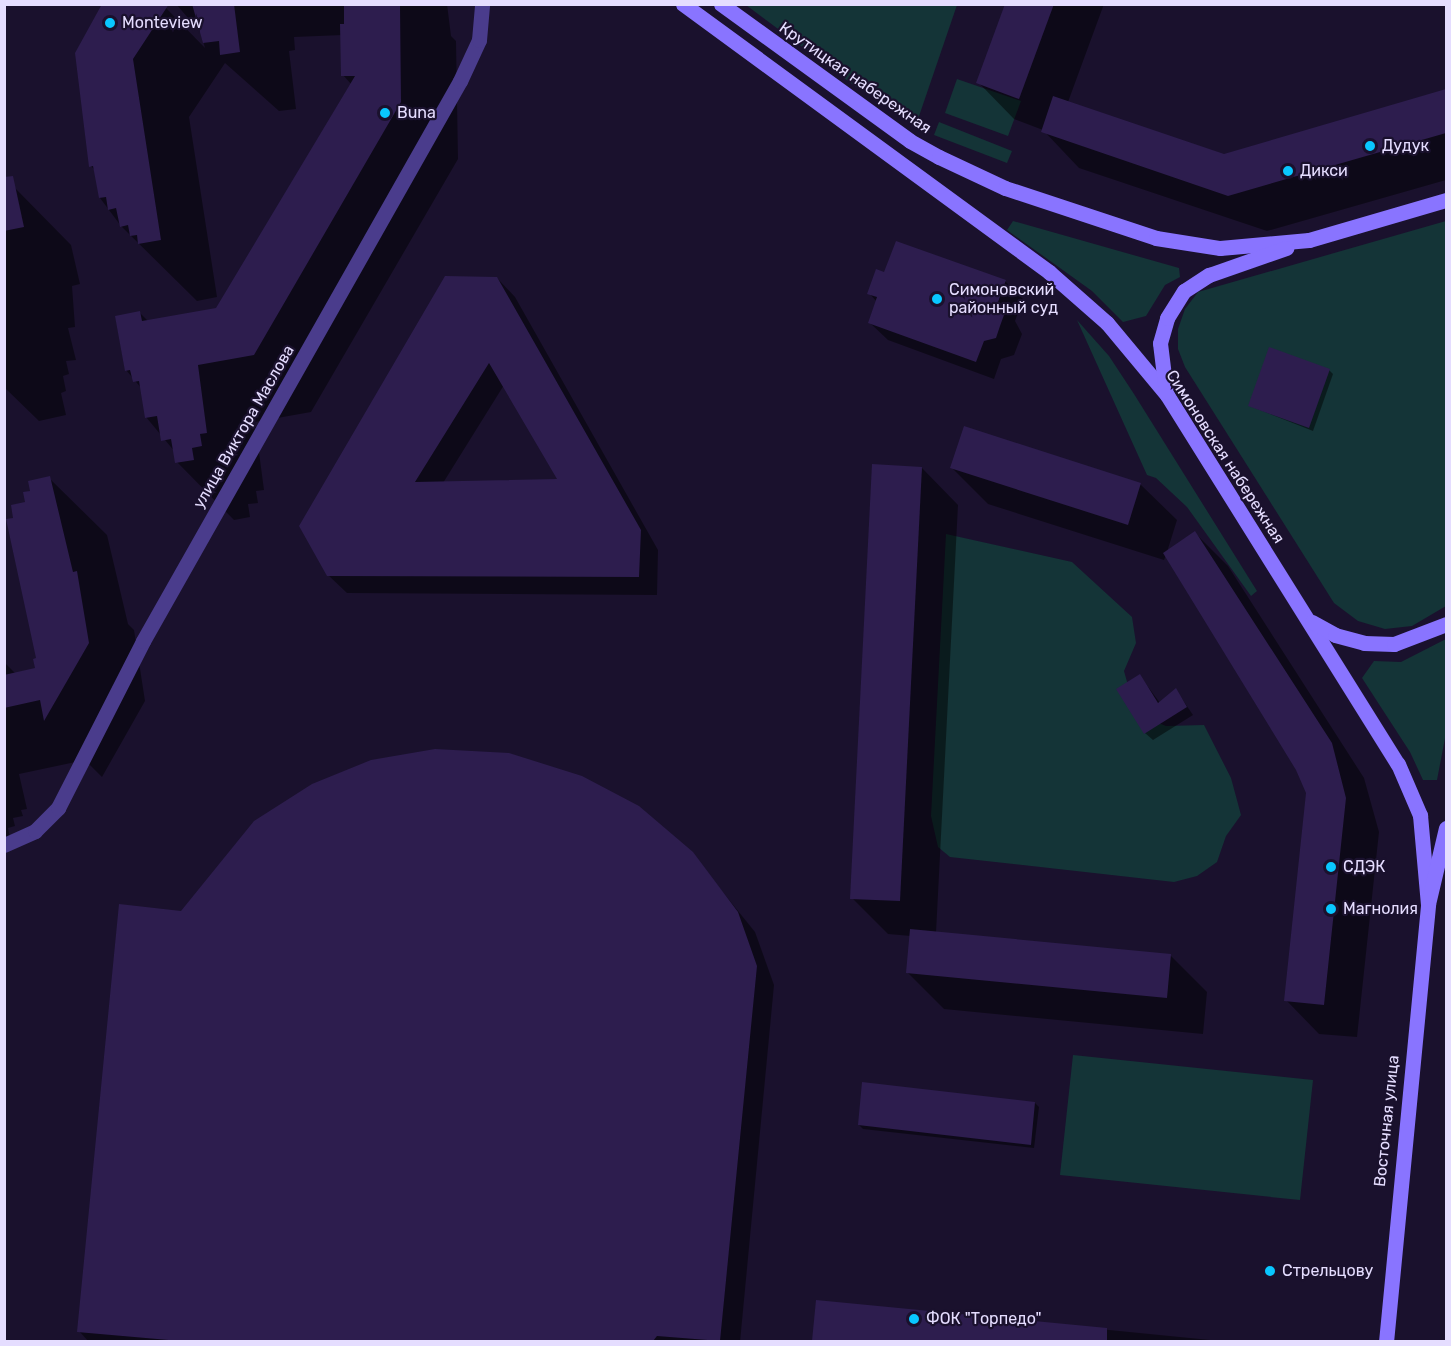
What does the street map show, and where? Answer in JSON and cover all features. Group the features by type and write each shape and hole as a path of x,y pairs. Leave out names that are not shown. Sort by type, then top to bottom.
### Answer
{"main road":[{"name":"Симоновская набережная","path":"683,4 899,160 1092,308 1167,395 1398,764 1420,814"},
{"name":"Крутицкая набережная","path":"721,4 910,141 1005,188 1122,228 1186,245 1220,248 1309,240"},
{"path":"1167,395 1160,343 1167,318 1184,291 1209,275 1309,240 1446,200"},
{"path":"1309,620 1335,635 1364,643 1394,644 1446,624"},
{"name":"Восточная улица","path":"1420,814 1428,904"},
{"name":"Восточная улица","path":"1386,1341 1428,904 1446,828"}],"street":[{"name":"улица Виктора Маслова","path":"4,845 35,831 58,808 143,641 460,81 479,40 482,4"}],"green space":[{"path":"746,5 957,5 917,122 856,87"},
{"path":"957,79 1021,101 1008,136 945,113"},
{"path":"939,122 1012,151 1007,163 934,135"},
{"path":"1013,221 1179,268 1180,277 1165,285 1146,316 1123,322 1092,291 1007,230"},
{"path":"1446,221 1446,606 1412,626 1385,629 1358,621 1334,603 1185,367 1178,349 1178,329 1185,309 1198,292"},
{"path":"1077,320 1109,356 1134,394 1257,591 1251,596 1187,507 1156,478 1147,475"},
{"path":"946,534 1072,562 1132,617 1136,643 1124,671 1136,714 1166,726 1204,725 1231,778 1241,815 1226,836 1217,862 1197,876 1174,882 950,857 938,847 931,816"},
{"path":"1446,639 1446,733 1437,780 1423,780 1410,752 1362,678 1374,661 1401,662"},
{"path":"1073,1055 1313,1080 1300,1200 1060,1175"}],"building":[{"path":"102,4 169,4 133,59 161,240 138,244 137,235 130,236 128,225 120,227 116,208 108,210 106,197 99,198 93,166 89,167 75,53"},
{"path":"192,4 234,4 240,52 220,55 219,41 203,43"},
{"path":"344,4 400,4 401,102 254,355 198,365 207,433 200,434 202,446 192,448 194,460 175,463 171,439 161,441 157,416 145,418 139,381 133,382 130,370 125,371 115,316 140,311 142,321 216,308 355,76 341,76 340,24 344,24"},
{"path":"1005,4 1054,4 1019,99 976,83"},
{"path":"1446,89 1446,133 1228,196 1041,132 1053,96 1224,154"},
{"path":"13,176 24,227 4,231 4,177"},
{"name":"Симоновский районный суд","path":"896,241 1006,280 998,302 1004,315 996,338 984,341 976,362 868,323 877,297 867,294 876,269 884,272"},
{"path":"445,276 497,277 641,530 639,577 327,576 299,526","holes":["489,363 557,479 415,482"]},
{"path":"1269,347 1330,369 1309,428 1248,406"},
{"path":"964,426 1141,483 1128,525 950,468"},
{"path":"872,464 922,467 900,901 850,899"},
{"path":"50,476 73,572 77,571 89,643 44,721 40,700 4,708 4,675 35,668 33,659 36,658 6,519 13,518 11,505 25,502 23,492 30,491 28,481"},
{"path":"1195,531 1332,743 1346,798 1324,1005 1284,1001 1306,793 1296,770 1163,553"},
{"path":"1140,674 1158,703 1176,688 1187,707 1144,734 1116,689"},
{"path":"435,749 509,753 582,776 639,806 693,852 738,912 757,966 720,1341 657,1336 653,1341 180,1341 77,1332 119,904 181,911 254,821 312,784 371,760"},
{"path":"910,929 1171,954 1167,998 906,973"},
{"path":"862,1082 1035,1102 1031,1145 858,1125"},
{"name":"ФОК \"Торпедо\"","path":"816,1300 1107,1328 1107,1341 812,1341"}],"place":[{"name":"Monteview","path":"110,23"},
{"name":"Buna","path":"385,113"},
{"name":"Дудук","path":"1370,146"},
{"name":"Дикси","path":"1288,171"},
{"name":"Симоновский районный суд","path":"937,299"},
{"name":"СДЭК","path":"1331,867"},
{"name":"Магнолия","path":"1331,909"},
{"name":"Стрельцову","path":"1270,1271"},
{"name":"ФОК \"Торпедо\"","path":"914,1319"}]}
